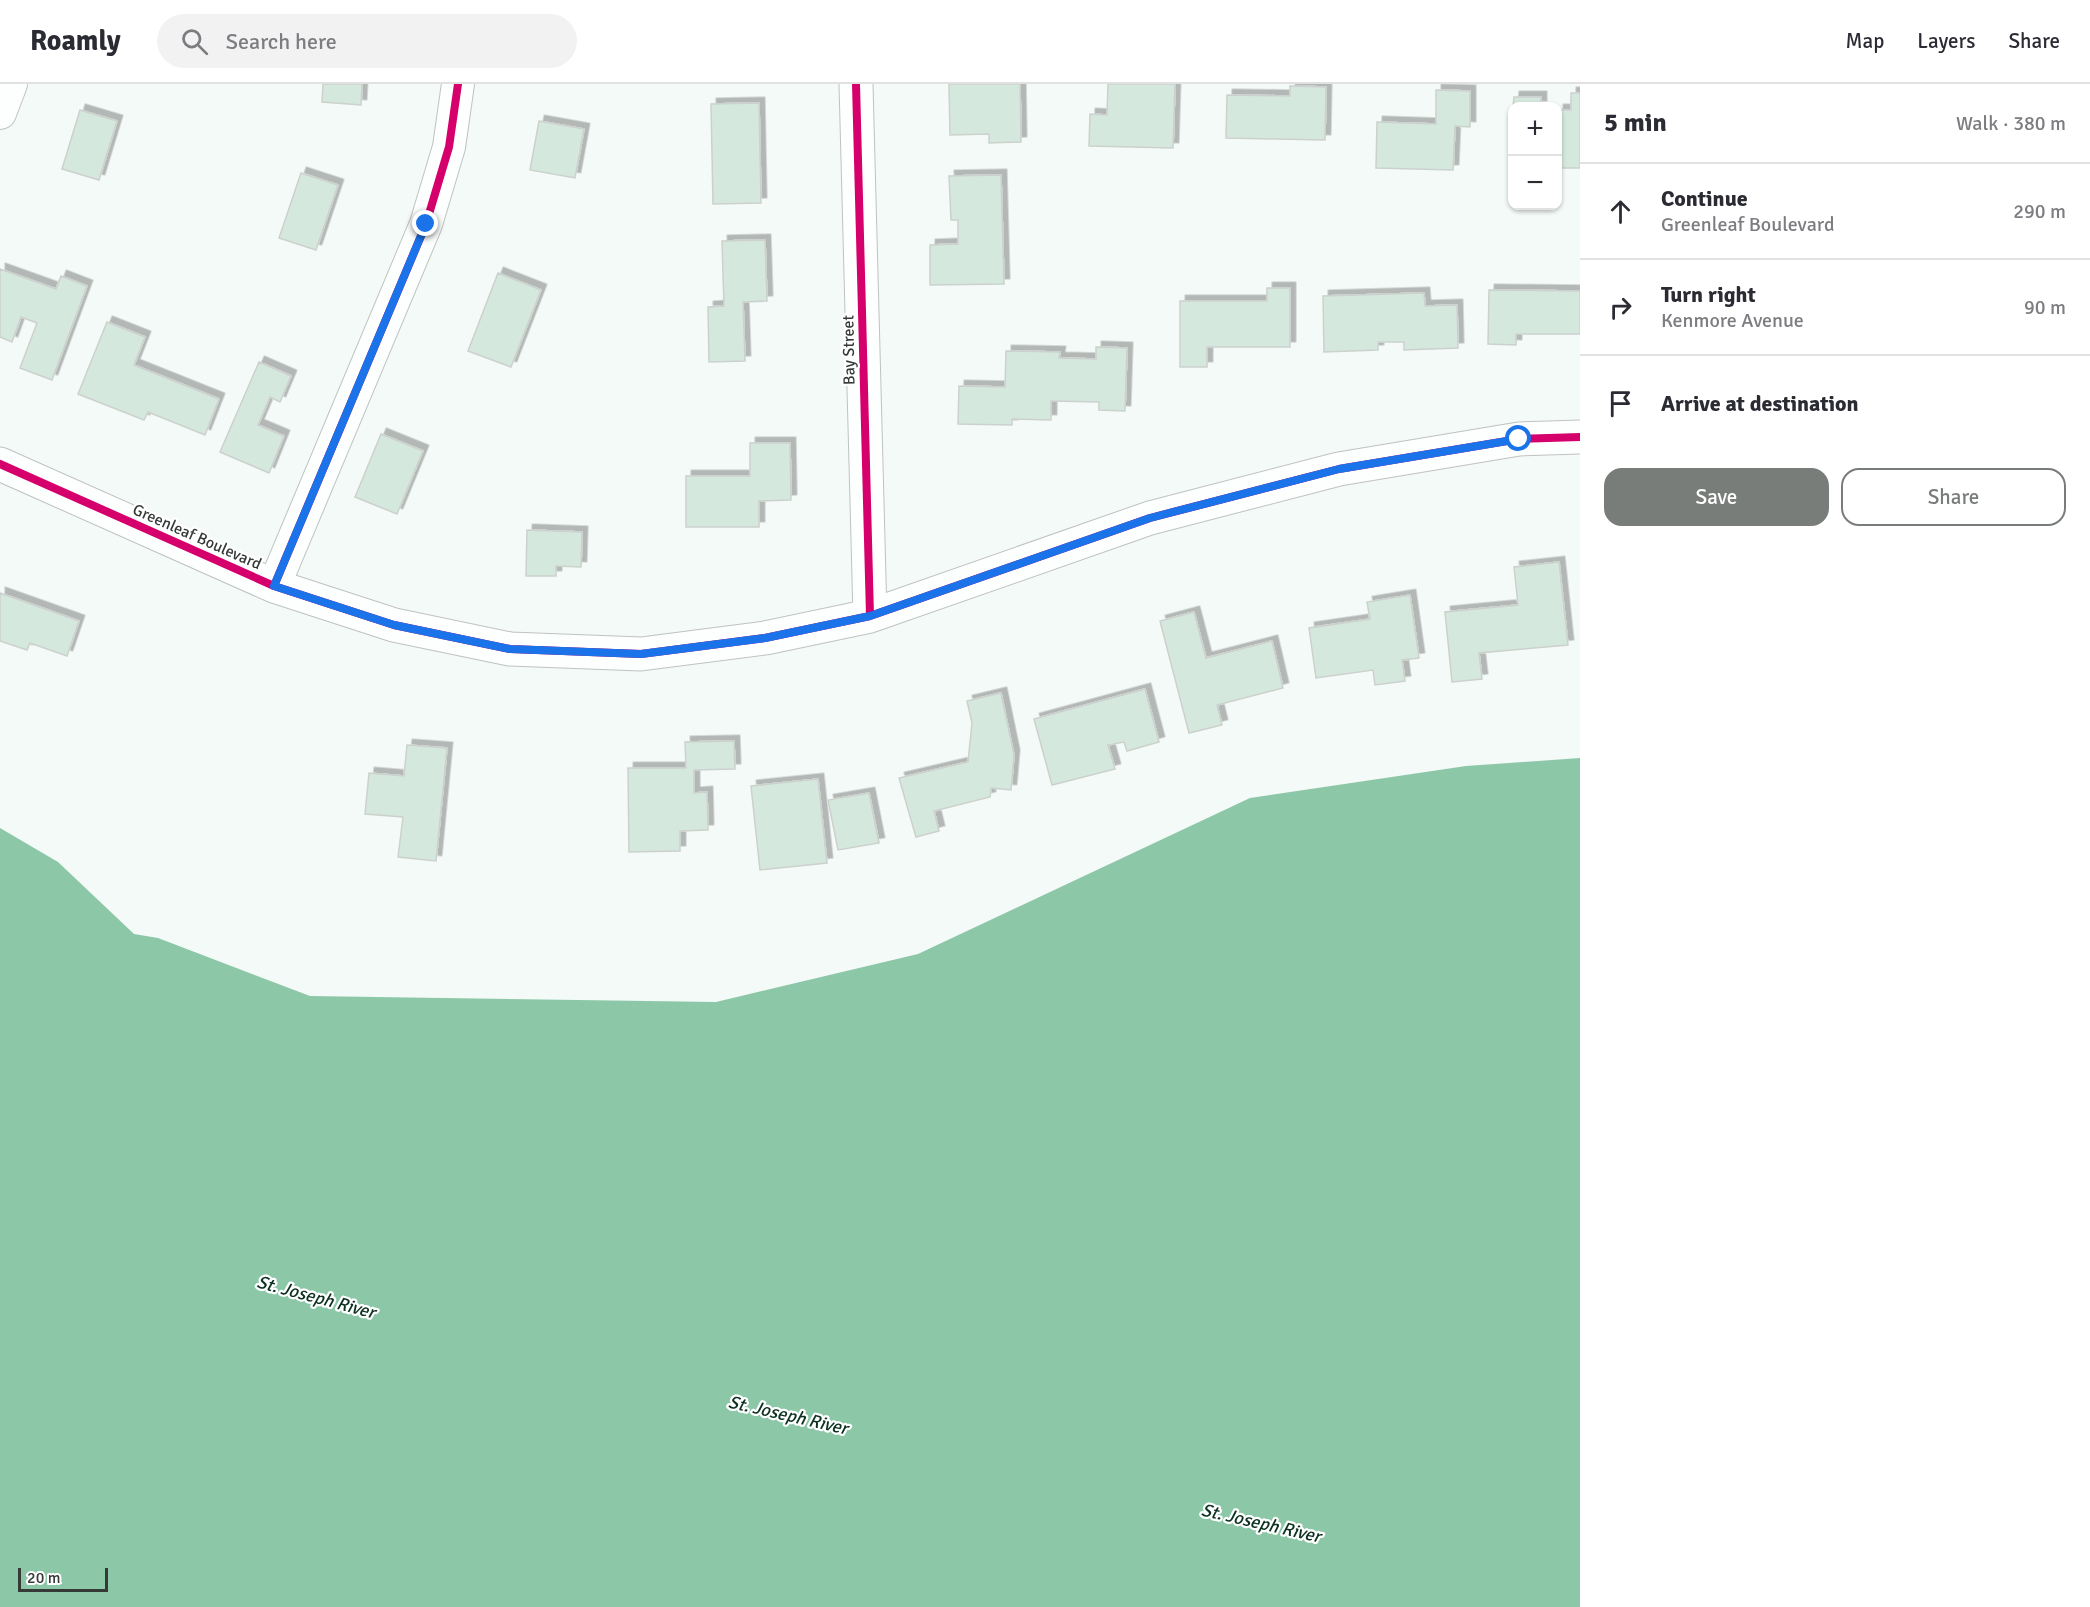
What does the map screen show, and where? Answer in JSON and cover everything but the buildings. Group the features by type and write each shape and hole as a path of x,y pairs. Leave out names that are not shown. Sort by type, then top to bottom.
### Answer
{"street":[{"path":"0,113 10,84"},
{"path":"274,586 426,224 449,147 458,84"},
{"name":"Bay Street","path":"856,84 870,616"},
{"name":"Greenleaf Boulevard","path":"0,464 274,586 394,625 510,649 641,654 765,638 870,616 1150,518 1339,469 1519,439 1580,437"}],"water":[{"name":"St. Joseph River","path":"1580,758 1580,1607 0,1607 0,828 58,862 134,934 158,938 310,996 716,1002 918,954 1250,798 1466,766"}],"cycle path":[{"path":"274,586 426,224 449,147 458,84"},
{"path":"856,84 870,616"},
{"path":"0,464 274,586 394,625 510,649 641,654 765,638 870,616 1150,518 1339,469 1519,439 1580,437"}],"route":[{"path":"426,224 274,586 394,625 510,649 641,654 765,638 870,616 1150,518 1339,469 1519,439"}]}
